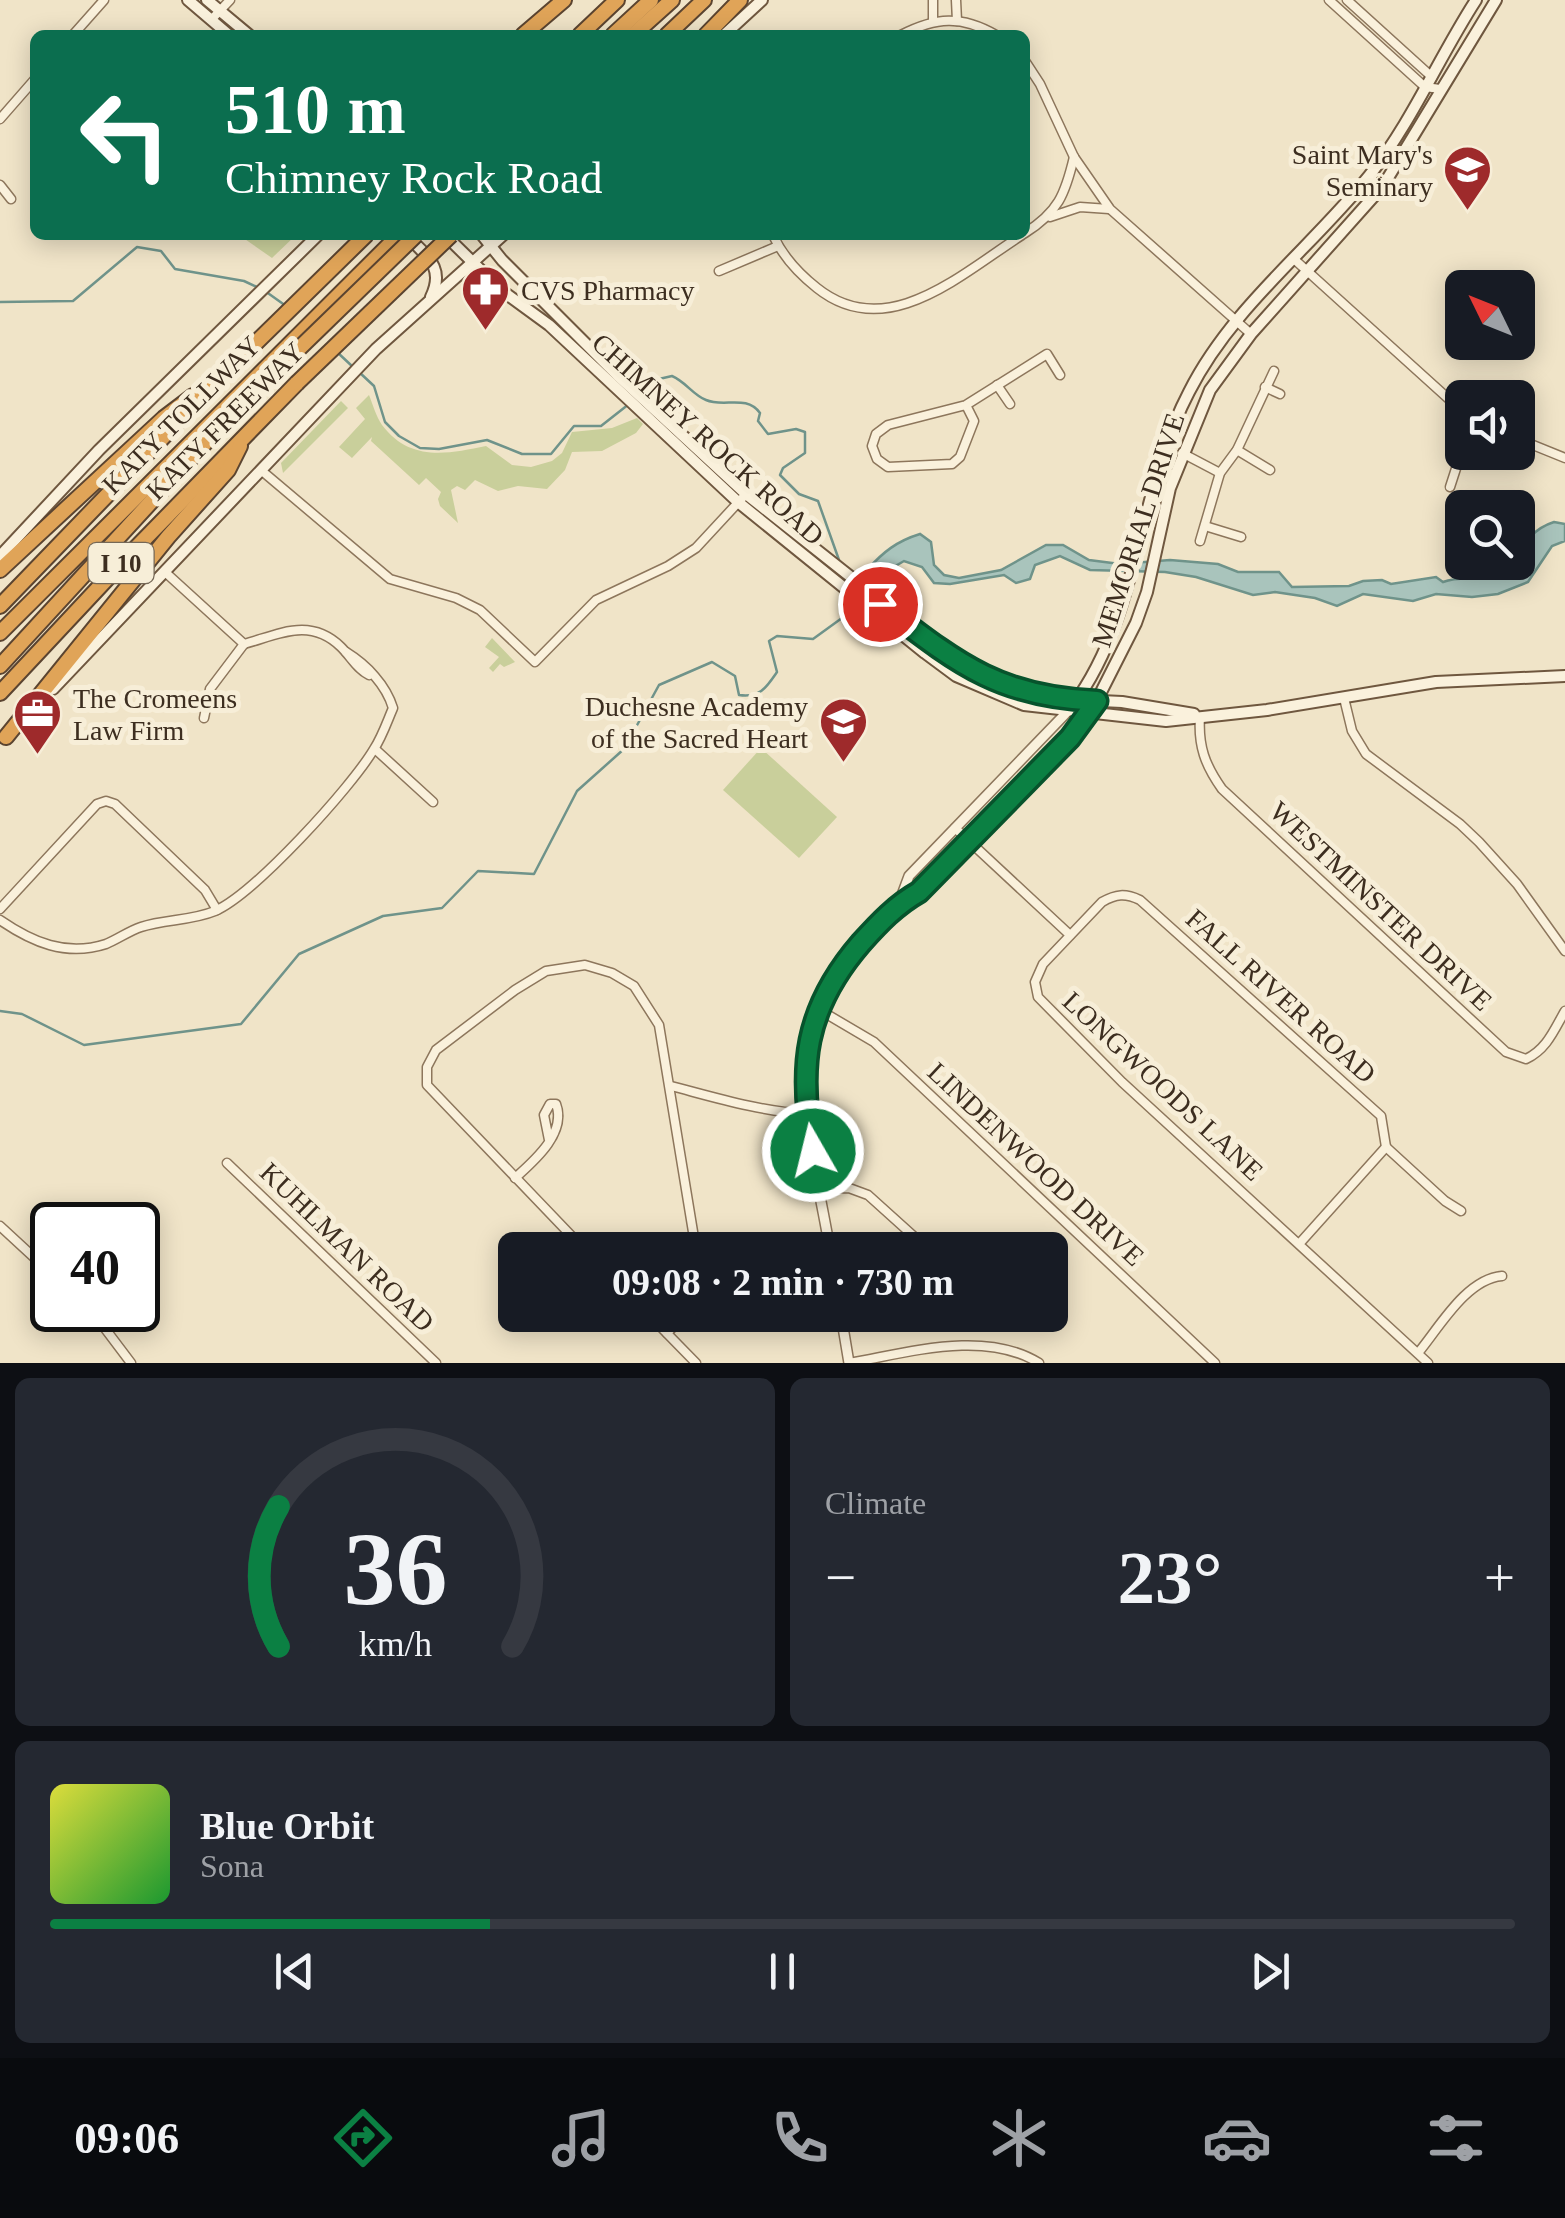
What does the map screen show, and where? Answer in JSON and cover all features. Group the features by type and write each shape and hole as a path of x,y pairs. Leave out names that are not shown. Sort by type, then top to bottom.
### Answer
{"highway":[{"path":"528,30 561,0"},
{"path":"585,30 616,0"},
{"path":"618,30 651,0"},
{"path":"639,30 672,0"},
{"path":"671,30 704,0"},
{"path":"711,30 740,0"},
{"name":"KATY FREEWAY","path":"0,606 226,372 361,240"},
{"name":"KATY TOLLWAY","path":"0,633 397,240"},
{"name":"KATY TOLLWAY","path":"0,666 276,363 411,240"},
{"name":"KATY FREEWAY","path":"0,694 245,435 443,240"},
{"path":"0,570 164,418 226,372"},
{"path":"3,740 168,537 228,470 245,435"}],"main road":[{"path":"188,0 240,30"},
{"path":"207,0 226,30"},
{"path":"729,30 762,0"},
{"name":"MEMORIAL DRIVE","path":"1074,705 1110,642 1165,443 1189,391 1212,352 1237,322 1369,176 1476,0"},
{"name":"MEMORIAL DRIVE","path":"1094,706 1119,662 1147,592 1170,488 1210,390 1251,334 1384,186 1496,0"},
{"path":"1369,176 1384,186"},
{"path":"0,556 99,450 313,240"},
{"path":"408,240 434,262 438,272 428,302"},
{"name":"CHIMNEY ROCK ROAD","path":"453,240 501,290 614,379"},
{"name":"CHIMNEY ROCK ROAD","path":"487,240 614,379 742,498 929,649 956,676 988,691 1024,705 1176,708 1200,715 1267,710 1436,682 1565,676"},
{"path":"3,740 376,349 498,240"},
{"path":"561,338 570,329"}],"street":[{"path":"77,30 104,0"},
{"path":"216,15 230,0"},
{"path":"933,0 933,20"},
{"path":"956,0 957,21"},
{"path":"1338,2 1389,38 1428,82"},
{"path":"1338,2 1380,47 1440,89"},
{"path":"912,30 933,20 957,21 982,30"},
{"path":"1380,47 1389,38"},
{"path":"1030,69 1074,157 1110,209 1251,334"},
{"path":"0,119 30,84"},
{"path":"1050,217 1067,187 1074,157"},
{"path":"0,186 11,199"},
{"path":"1030,230 1050,217 1080,208 1110,209"},
{"path":"775,240 800,275 838,303 857,310 878,311 913,302 1014,240"},
{"path":"719,271 778,246"},
{"path":"1295,260 1445,396"},
{"path":"966,405 974,421 960,457 952,464 888,467 877,459 872,446 876,434 888,424 966,405 1047,354 1060,375"},
{"path":"1200,542 1220,473 1237,450 1274,371"},
{"path":"997,385 1010,404"},
{"path":"1265,387 1280,394"},
{"path":"1535,446 1565,458"},
{"path":"1237,450 1270,470"},
{"path":"1182,453 1220,473"},
{"path":"1450,487 1456,470"},
{"path":"262,471 390,579 456,598 480,610 535,662 596,600 668,566 696,548 742,498"},
{"path":"1205,526 1241,537"},
{"path":"165,572 244,644"},
{"path":"0,920 30,940 56,948 88,948 107,944 139,927 217,910 237,900 344,792 375,749 394,708 363,662 315,630 300,629 244,644 210,689 204,718"},
{"path":"1344,698 1352,731 1366,754 1479,842 1517,884 1565,951"},
{"name":"MEMORIAL DRIVE","path":"899,904 909,876 1074,705"},
{"name":"MEMORIAL DRIVE","path":"827,1232 806,1114 804,1072 818,1009 836,975 899,904 919,892 1094,706"},
{"name":"WESTMINSTER DRIVE","path":"1200,715 1198,737 1203,756 1222,790 1506,1052 1526,1059 1536,1055 1565,1011"},
{"path":"375,749 433,802"},
{"path":"0,909 96,804 106,802 115,804 204,890 217,910"},
{"path":"955,828 1070,935"},
{"name":"FALL RIVER ROAD","path":"1070,935 1112,896 1140,900 1381,1116 1386,1147"},
{"name":"LONGWOODS LANE","path":"1070,935 1043,964 1035,982 1038,997 1122,1082 1428,1363"},
{"path":"568,1232 427,1085 427,1067 436,1050 546,972 566,966 598,968 634,986 659,1025 693,1232"},
{"name":"LINDENWOOD DRIVE","path":"818,1009 874,1042 1215,1363"},
{"path":"671,1086 729,1103 806,1114"},
{"path":"515,1178 533,1162 548,1140"},
{"path":"1299,1244 1386,1147 1460,1211"},
{"name":"KUHLMAN ROAD","path":"227,1163 436,1363"},
{"path":"820,1189 848,1188 868,1195 909,1232"},
{"path":"0,1226 30,1254"},
{"path":"1418,1353 1471,1290 1490,1277 1502,1276"},
{"path":"108,1332 132,1363"},
{"path":"843,1332 848,1363 965,1346 1025,1354 1039,1363"},
{"path":"667,1333 696,1363"}],"green space":[{"path":"246,240 291,240 272,258"},
{"path":"369,395 382,425 405,445 443,453 486,446 512,465 531,467 552,461 562,453 572,432 612,428 637,418 643,424 636,433 602,451 572,452 565,470 547,489 518,486 498,491 475,480 465,490 457,486 451,490 458,523 440,506 441,492 426,478 419,485 371,441 372,437 352,458 339,447 365,419 356,408"},
{"path":"341,401 348,408 283,473 281,463"},
{"path":"492,638 515,662 504,667 500,664 493,672 489,668 499,657 485,647"},
{"path":"761,748 837,817 799,858 723,790"}],"water":[{"path":"1554,522 1565,524 1565,541 1552,546 1535,572 1535,533"},
{"path":"920,534 931,542 934,565 944,575 959,578 1001,570 1046,545 1063,545 1089,560 1120,564 1170,560 1218,564 1238,572 1279,572 1292,587 1349,586 1382,580 1391,584 1436,577 1443,582 1529,580 1498,594 1436,594 1413,601 1363,594 1337,606 1275,592 1253,595 1196,577 1165,572 1090,570 1060,556 1035,565 1030,579 1016,583 1004,575 934,583 922,567 904,561 873,579 867,570 891,548"}],"waterway":[{"path":"0,302 73,301 137,247 161,251 175,269 244,281 257,287"},
{"path":"265,291 286,306"},
{"path":"337,352 353,367"},
{"path":"359,372 374,386 385,422 420,448 439,449 487,440 522,454 551,454 574,426 601,426 629,404"},
{"path":"642,392 659,379 672,376 706,400 754,407 768,434 796,429 805,432 805,453 783,468 780,475 799,494 818,501 844,566"},
{"path":"0,1011 22,1014 84,1045 241,1024 299,954 383,916 442,908 478,871 534,874 577,791 624,749 659,685 712,662 735,676 739,695 757,693 777,672 769,641 777,636 813,639 842,618 853,601"}],"place":[{"name":"Saint Mary's Seminary","path":"1468,212"},
{"name":"CVS Pharmacy","path":"486,332"},
{"name":"The Cromeens Law Firm","path":"38,756"},
{"name":"Duchesne Academy of the Sacred Heart","path":"843,764"}],"route":[{"path":"813,1151 806,1114 806,1051 818,1009 836,975 869,934 899,904 919,892 1070,738 1097,701 1059,699 1008,688 962,664 880,604"}]}
